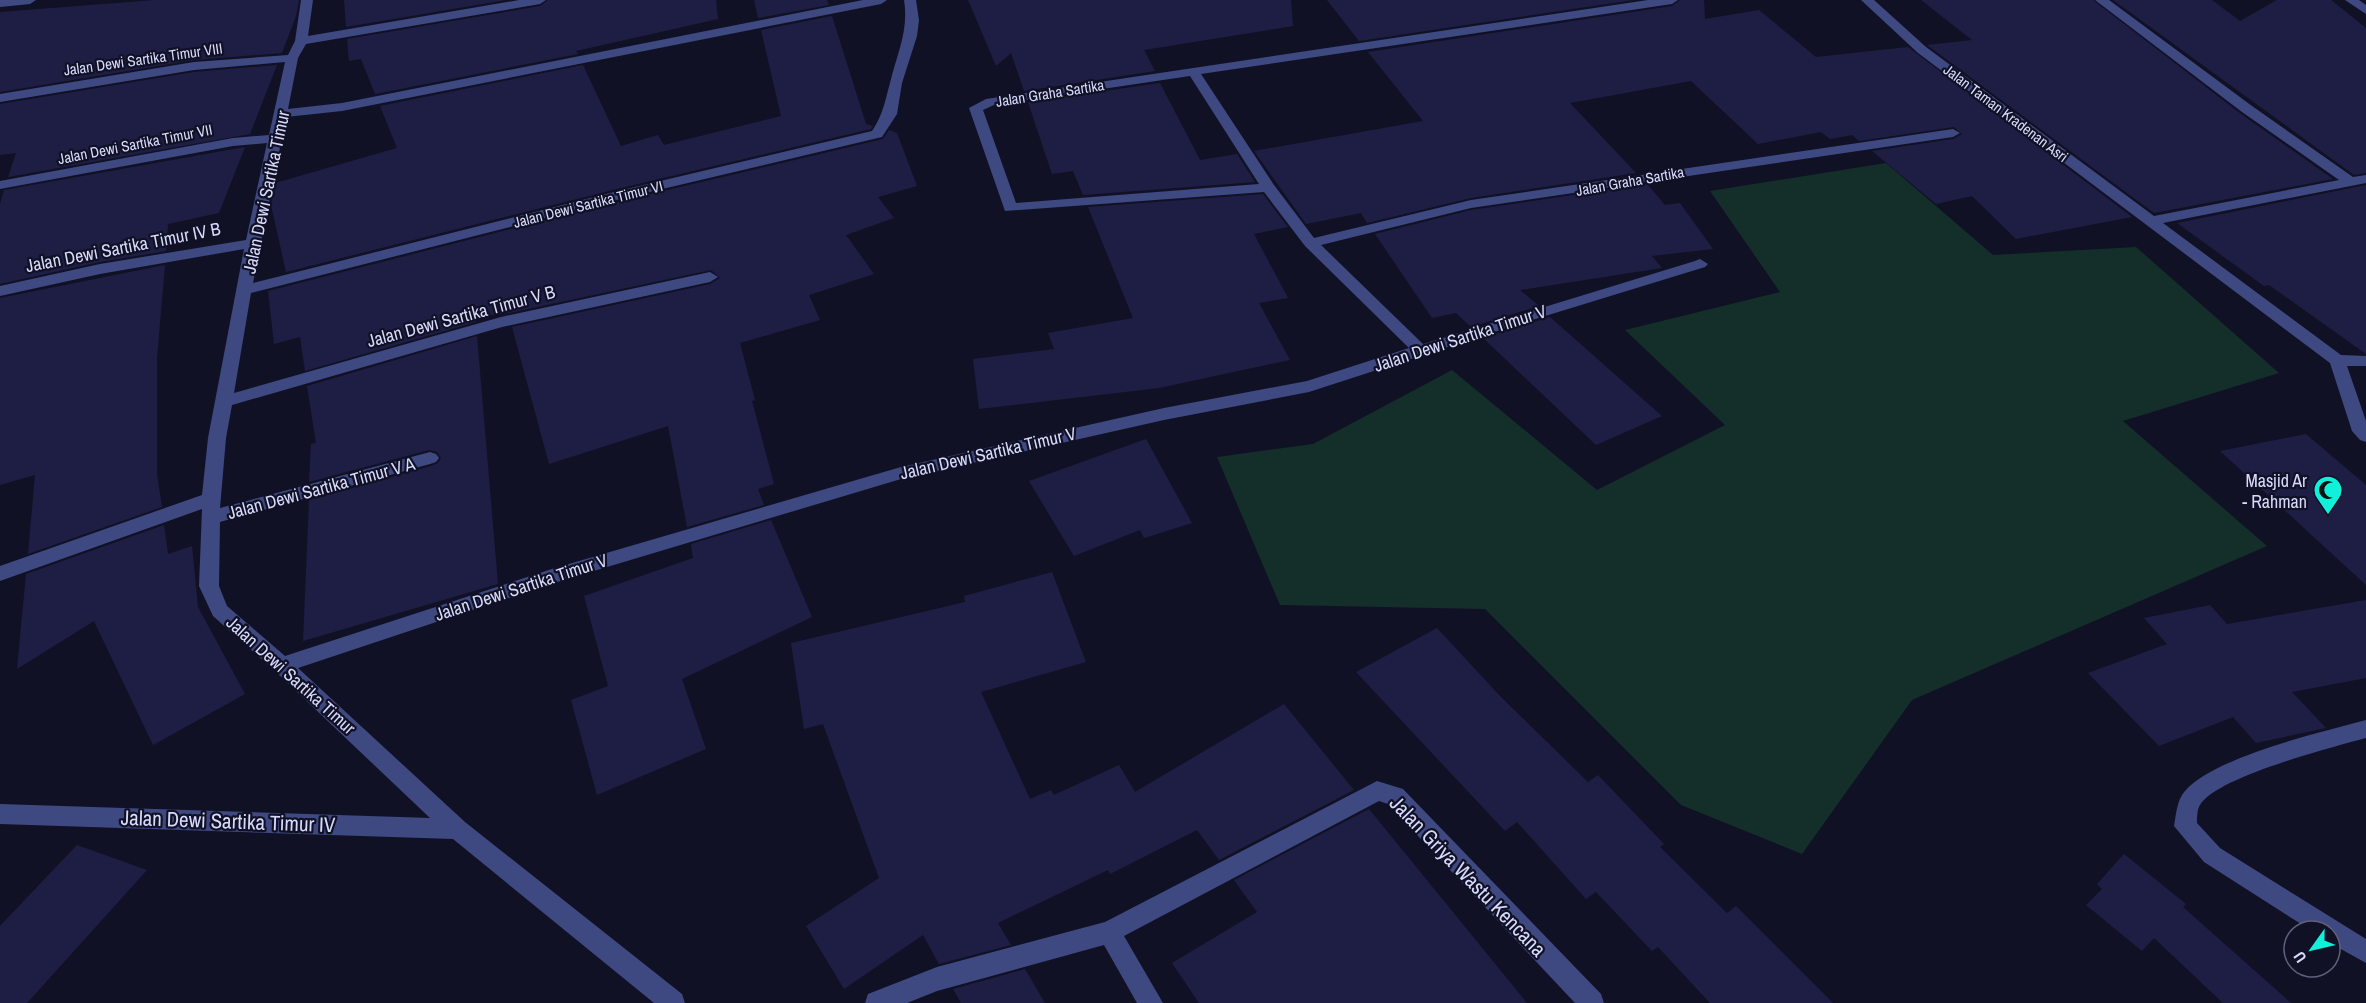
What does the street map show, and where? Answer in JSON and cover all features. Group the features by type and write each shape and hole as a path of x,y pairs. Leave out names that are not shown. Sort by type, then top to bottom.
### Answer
{"street":[{"path":"0,3 30,0"},
{"name":"Jalan Dewi Sartika Timur","path":"307,0 253,243 217,438 211,508 209,586 220,611 282,665 457,829 673,1003"},
{"name":"Jalan Dewi Sartika Timur VIII","path":"0,98 297,50 540,0"},
{"path":"282,114 342,107 881,0"},
{"name":"Jalan Dewi Sartika Timur VI","path":"246,290 618,195 877,134 890,114 896,83 911,36 914,20 910,0"},
{"name":"Jalan Graha Sartika","path":"1268,187 1010,208 976,108 991,102 1672,0"},
{"name":"Jalan Taman Kradenan Asri","path":"1867,0 1922,50 2337,360"},
{"path":"2101,0 2247,110 2351,182"},
{"path":"2351,0 2366,10"},
{"path":"1193,71 1268,187 1311,243 1420,351"},
{"name":"Jalan Graha Sartika","path":"1311,243 1471,204 1953,133"},
{"name":"Jalan Dewi Sartika Timur VII","path":"0,185 233,142 276,138"},
{"path":"2150,221 2366,179"},
{"name":"Jalan Dewi Sartika Timur IV B","path":"0,291 99,269 253,243"},
{"name":"Jalan Dewi Sartika Timur V","path":"282,665 555,575 901,472 1164,414 1309,386 1516,319 1700,264"},
{"name":"Jalan Dewi Sartika Timur V B","path":"225,401 501,322 710,277"},
{"path":"2366,361 2337,360 2361,431 2366,436"},
{"name":"Jalan Dewi Sartika Timur V A","path":"0,574 211,508 430,458"},
{"path":"2366,729 2320,741 2210,782 2191,800 2185,826 2212,855 2366,952"},
{"name":"Jalan Griya Wastu Kencana","path":"877,1003 937,980 1109,933 1377,791 1395,796 1592,1003"},
{"name":"Jalan Dewi Sartika Timur IV","path":"0,814 457,829"},
{"path":"1109,933 1151,1003"}],"green space":[{"path":"1886,163 1993,255 2136,247 2279,373 2123,421 2267,546 1912,700 1802,854 1681,805 1485,609 1280,605 1217,457 1313,444 1452,370 1597,490 1725,425 1625,330 1780,292 1710,191"}],"building":[{"path":"155,0 299,0 296,16 282,53 194,60 0,92 0,12"},
{"path":"344,0 506,0 346,27"},
{"path":"548,0 716,0 718,19 576,51 578,54 375,94 361,59 349,61 347,39 540,6"},
{"path":"754,0 827,0 829,5 758,18"},
{"path":"968,0 1291,0 1293,26 1144,50 1155,71 1024,91 1011,53 996,66"},
{"path":"1327,0 1633,0 1359,41"},
{"path":"1680,0 1704,0 1705,19 1759,10 1816,57 1908,47 2132,217 2016,239 1972,196 1936,204 1872,151 1953,139 1962,134 1954,127 1859,141 1852,135 1830,139 1821,132 1758,144 1691,81 1570,103 1636,173 1471,198 1367,223 1361,213 1306,224 1254,151 1423,121 1368,52 1672,6"},
{"path":"1921,0 2093,0 2241,114 2333,179 2154,213 1927,45 1972,40"},
{"path":"2113,0 2212,0 2240,21 2277,0 2331,0 2366,28 2366,173 2354,175"},
{"path":"832,16 866,124 873,126 871,129 617,189 286,272 271,205 275,183 397,148 380,106 583,65 621,146 658,135 664,145 781,116 761,30"},
{"path":"277,65 250,134 8,177 16,153 0,155 0,104 194,72"},
{"path":"1160,83 1200,160 1237,154 1255,182 1083,195 1073,171 1052,174 1028,102"},
{"path":"889,130 897,133 917,186 878,197 894,218 846,235 874,274 809,295 820,320 740,343 755,400 752,401 774,484 758,489 764,505 687,527 668,426 549,464 512,327 710,284 720,278 711,270 509,313 476,317 476,322 305,371 300,337 274,344 268,291 621,201 883,139"},
{"path":"245,147 219,213 168,224 166,251 100,262 0,284 0,204 4,190"},
{"path":"1647,184 1665,205 1680,203 1713,249 1652,256 1662,268 1520,290 1539,306 1471,327 1456,313 1432,318 1375,234 1471,210"},
{"path":"2366,185 2366,354 2269,285 2264,286 2177,223"},
{"path":"1263,194 1288,227 1254,234 1288,298 1259,303 1290,360 1159,388 979,409 973,359 1054,349 1048,333 1133,318 1088,207"},
{"path":"165,265 157,358 157,474 162,507 28,554 35,475 0,485 0,298"},
{"path":"1550,317 1662,416 1596,445 1483,338"},
{"path":"477,336 498,584 303,641 309,500 431,466 438,463 441,458 437,452 429,450 309,482 311,444 316,443 307,386"},
{"name":"Masjid Ar - Rahman","path":"2306,434 2366,485 2366,585 2220,451"},
{"path":"1146,439 1192,523 1144,538 1140,530 1074,556 1029,481"},
{"path":"771,520 812,617 682,679 706,749 597,795 571,700 608,686 584,596 693,558 691,544"},
{"path":"164,525 168,554 192,546 198,607 245,694 153,745 94,621 17,669 26,574"},
{"path":"1052,572 1086,662 981,692 1030,799 1051,790 1054,795 1119,765 1135,792 1284,704 1354,790 1219,860 1197,830 1110,874 1108,870 998,923 1011,945 939,964 923,935 844,989 806,926 879,878 823,724 804,729 791,643 965,602 964,596"},
{"path":"2366,600 2366,678 2292,692 2326,728 2256,743 2233,717 2159,746 2088,673 2167,644 2144,618 2210,605 2227,624"},
{"path":"1437,628 1500,696 1588,782 1598,775 1664,844 1660,847 1727,913 1736,906 1833,1003 1710,1003 1658,947 1652,951 1596,892 1586,899 1517,822 1505,831 1356,672"},
{"path":"1369,809 1527,1003 1199,1003 1172,963 1257,912 1234,880"},
{"path":"77,845 147,870 27,1003 0,1003 0,926"},
{"path":"2124,854 2186,904 2183,907 2291,1003 2223,1003 2154,938 2142,951 2086,905 2102,889 2097,884"},
{"path":"1025,969 1045,1003 961,1003 953,989"}],"place":[{"name":"Masjid Ar - Rahman","path":"2328,516"}]}
